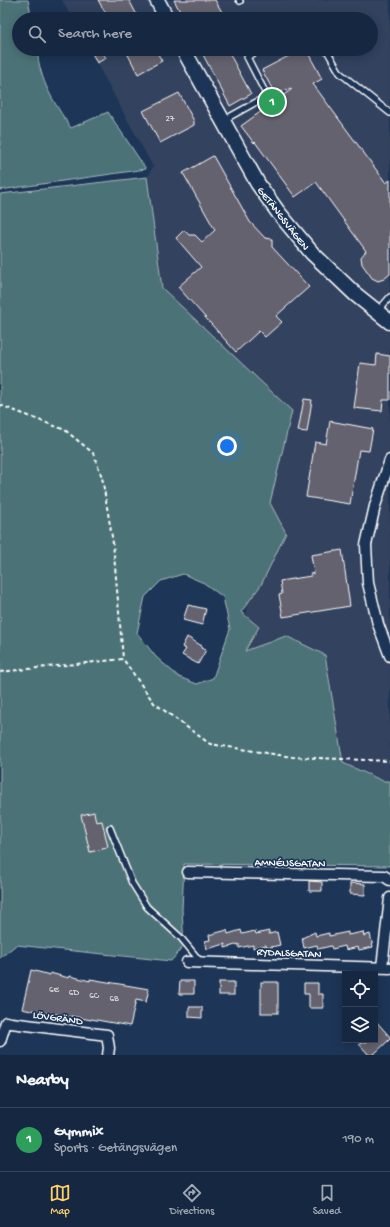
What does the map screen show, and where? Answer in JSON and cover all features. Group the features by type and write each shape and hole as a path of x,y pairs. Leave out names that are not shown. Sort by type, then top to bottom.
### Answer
{"street":[{"path":"157,0 163,12"},
{"name":"GETÄNGSVÄGEN","path":"187,56 258,184 278,212 312,253 355,294 390,322"},
{"path":"390,460 374,506 366,545 368,583 378,624 390,656"},
{"name":"AMNÉUSGATAN","path":"188,872 384,876 390,880"},
{"path":"386,967 390,898"},
{"name":"RYDALSGATAN","path":"187,962 386,967"},
{"name":"LÖVGRÄND","path":"0,1041 6,1022 107,1036 109,1048 108,1055"}],"lane":[{"path":"222,121 267,96 248,57 250,56"},
{"path":"330,56 340,73 390,113"},
{"path":"377,312 390,298"},
{"path":"110,828 132,882 147,906 181,938 201,962"}],"path":[{"path":"0,406 65,430 93,454 102,477 113,542 123,659 154,703 210,744 292,757 390,761"},
{"path":"0,672 123,659"}],"shaded area":[{"path":"62,0 390,0 390,781 383,781 343,763 325,655 245,652 249,537 162,288 147,177 153,167 93,56 378,56 378,12 68,12"}],"green space":[{"path":"0,0 28,0 31,12 12,12 12,56 38,56 41,71 48,91 71,128 108,112 146,169 0,190"},
{"path":"147,177 162,288 292,411 270,503 286,533 261,585 241,612 259,627 245,651 286,636 325,655 343,763 383,781 390,781 390,866 184,864 182,910 184,946 171,961 16,945 0,958 0,194","holes":["183,574 204,583 223,597 230,629 213,678 197,684 179,677 156,657 137,633 145,597 161,581"]}],"building":[{"path":"98,0 129,0 135,12 105,12"},
{"path":"174,0 215,0 222,12 180,12"},
{"path":"94,56 105,56 106,58 97,63"},
{"path":"129,56 159,56 162,61 138,74"},
{"path":"204,56 231,56 251,94 230,106"},
{"path":"289,56 310,56 322,79 313,84 386,183 390,180 390,274 384,279 378,281 372,278 362,264 361,257 366,251 316,182 295,197 255,142 254,143 241,126 292,89 291,88 275,94 262,70"},
{"path":"179,93 194,121 194,125 160,143 143,111"},
{"path":"213,156 250,222 265,238 272,239 272,247 309,287 276,316 282,322 265,337 259,331 236,352 178,287 201,267 176,238 184,230 189,235 195,235 202,242 215,230 183,173"},
{"path":"377,354 390,356 390,400 383,400 382,411 354,408 360,363 376,365"},
{"path":"304,399 312,400 307,432 298,431"},
{"path":"330,421 373,429 369,451 359,450 350,504 306,497 315,442 326,444"},
{"path":"342,550 350,606 283,617 279,595 282,594 280,581 311,576 310,574 314,573 311,555"},
{"path":"188,605 206,609 202,625 183,620"},
{"path":"187,637 206,650 198,664 182,655 186,649 182,647"},
{"path":"94,812 96,822 102,821 108,847 90,852 81,815"},
{"path":"309,881 322,882 322,891 309,891"},
{"path":"350,883 365,884 365,895 350,894"},
{"path":"227,930 228,934 241,930 242,934 255,931 256,934 269,931 269,934 277,932 280,945 267,948 266,945 253,948 253,945 239,948 239,944 225,948 225,944 207,949 205,941 210,940 209,935"},
{"path":"315,932 316,936 329,933 329,936 348,932 348,935 363,932 364,936 370,934 373,947 359,950 358,947 346,950 345,946 332,949 331,946 318,949 317,945 304,948 302,938"},
{"path":"31,970 50,975 50,973 69,978 70,976 90,981 90,979 149,989 146,1002 136,1000 130,1026 31,1011 22,1009"},
{"path":"180,981 194,981 194,994 179,994"},
{"path":"219,982 234,982 234,995 219,995"},
{"path":"261,982 278,982 278,1013 261,1013"},
{"path":"304,983 318,983 318,994 323,994 323,1008 309,1008 309,994 304,994"},
{"path":"189,1007 202,1007 202,1018 189,1017"},
{"path":"378,1023 390,1037 390,1039 373,1055 369,1055 359,1044 378,1043"}],"place":[{"name":"Gymmix","path":"272,102"}]}
